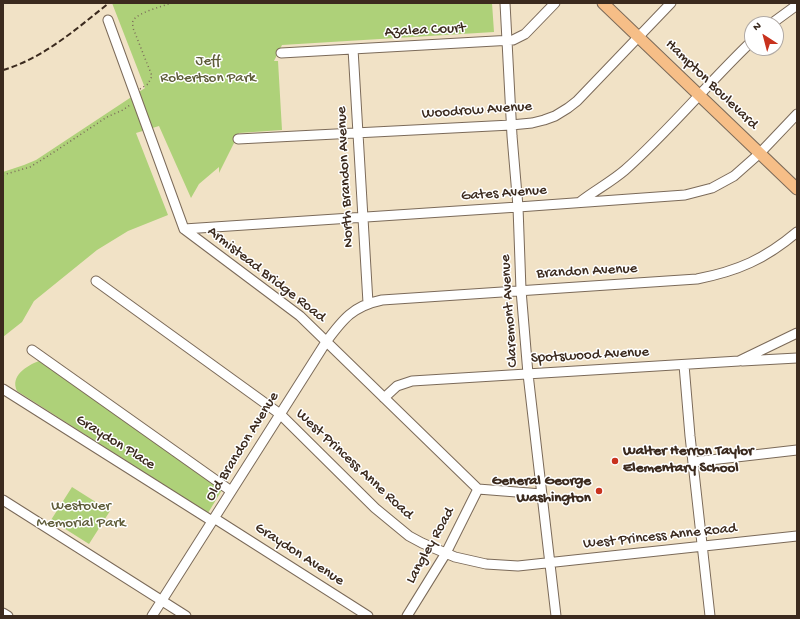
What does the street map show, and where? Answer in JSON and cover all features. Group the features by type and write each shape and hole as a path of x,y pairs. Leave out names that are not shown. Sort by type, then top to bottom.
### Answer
{"main road":[{"name":"Hampton Boulevard","path":"603,3 797,189"}],"street":[{"name":"Claremont Avenue","path":"505,3 518,208 521,290 528,374 556,616"},
{"name":"Azalea Court","path":"281,53 507,41 516,39 525,34 555,3"},
{"name":"Woodrow Avenue","path":"238,139 512,125 544,120 556,116 577,101 671,3"},
{"path":"781,16 797,4"},
{"name":"Armistead Bridge Road","path":"108,20 184,229 292,310 478,490"},
{"name":"North Brandon Avenue","path":"353,49 368,303"},
{"path":"579,203 628,167 661,136 744,50"},
{"name":"Gates Avenue","path":"184,229 518,208 697,193 712,188 730,178 760,153 797,114"},
{"name":"Brandon Avenue","path":"368,303 382,300 416,297 681,281 712,276 757,260 768,254 797,232"},
{"name":"West Princess Anne Road","path":"96,281 280,414 393,524 422,543 446,553 470,561 518,566 797,536"},
{"name":"Old Brandon Avenue","path":"152,616 326,342 341,322 351,313 368,303"},
{"name":"Spotswood Avenue","path":"384,398 397,386 412,381 739,361 797,333"},
{"name":"Graydon Place","path":"32,350 231,491"},
{"path":"739,361 797,358"},
{"path":"684,365 710,616"},
{"name":"Graydon Place","path":"3,389 213,520"},
{"path":"693,462 797,450"},
{"path":"478,490 542,494"},
{"name":"Langley Road","path":"407,616 446,553 478,490"},
{"path":"3,500 186,616"},
{"name":"Graydon Avenue","path":"213,520 368,616"},
{"path":"3,613 8,616"}],"path":[{"path":"3,175 30,167 107,117 129,107 135,94 138,90 148,84 152,76 133,28 133,21 136,16 172,3"}],"green space":[{"name":"Jeff Robertson Park","path":"112,3 492,3 494,32 282,45 274,61 278,61 282,130 239,133 219,173 219,167 199,184 191,198 159,126 136,133 168,215 128,231 97,250 34,301 22,322 3,337 3,172 36,160 145,88"},
{"path":"39,361 222,490 208,513 17,391 15,386 17,376 24,369"},
{"name":"Westover Memorial Park","path":"72,487 110,511 89,544 51,520"}],"railway":[{"path":"3,70 18,65 59,42 109,3"}],"place":[{"name":"Walter Herron Taylor Elementary School","path":"615,461"},
{"name":"General George Washington","path":"599,491"}]}
